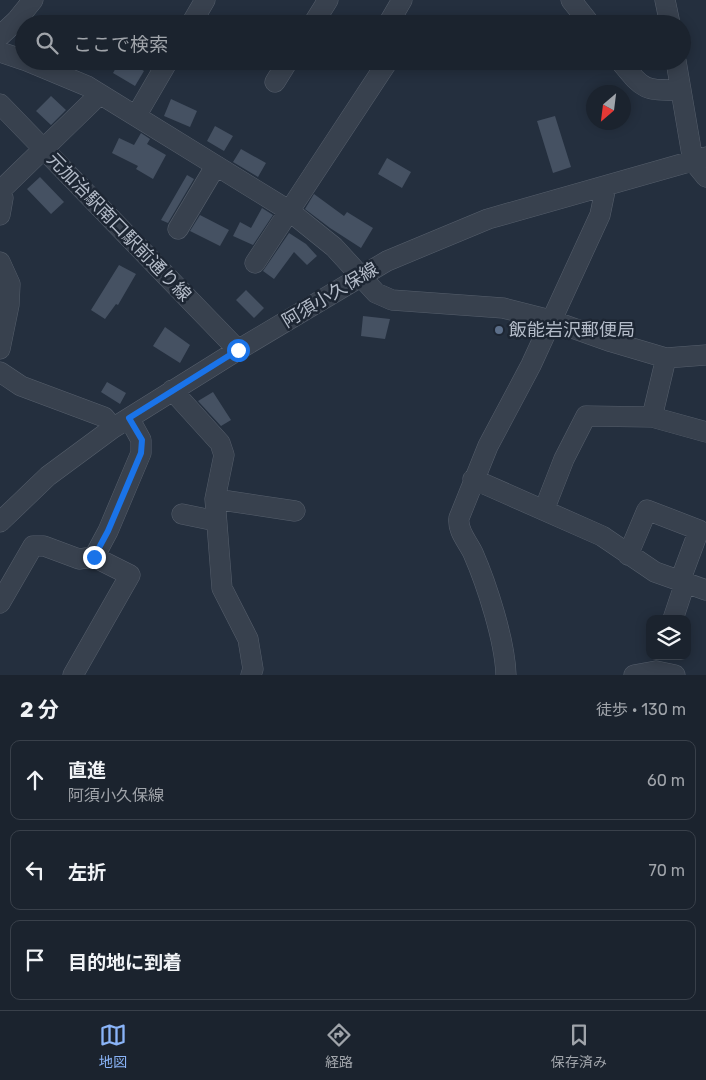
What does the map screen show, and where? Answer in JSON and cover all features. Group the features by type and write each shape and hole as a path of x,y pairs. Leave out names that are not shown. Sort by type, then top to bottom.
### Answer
{"street":[{"path":"21,15 33,0"},
{"path":"196,15 205,0"},
{"path":"319,15 328,0"},
{"path":"393,15 402,0"},
{"path":"571,0 583,15"},
{"path":"665,0 668,15"},
{"path":"0,36 15,22"},
{"path":"0,52 15,57"},
{"path":"45,70 100,94 215,167 288,210 334,247 376,293 398,301 502,308 550,320 612,342 666,358 706,355"},
{"path":"136,116 163,70"},
{"path":"275,82 282,70"},
{"path":"255,263 288,210 382,70"},
{"path":"628,70 643,87 654,91 679,90"},
{"path":"677,70 679,90 706,176"},
{"path":"0,215 3,198 0,190 100,94"},
{"name":"元加治駅南口駅前通り線","path":"0,104 238,350"},
{"name":"阿須小久保線","path":"0,522 48,476 121,423 172,390 387,261 488,219 700,159"},
{"path":"178,229 215,167"},
{"path":"508,674 492,606 473,552 458,524 473,479 531,364 600,214 606,186"},
{"path":"0,262 10,284 4,304 0,349"},
{"path":"652,417 666,358"},
{"path":"0,372 21,386 121,423 142,440 141,453 108,531 94,557"},
{"path":"172,390 220,443 224,455 215,499 222,588 248,638 253,669 251,675"},
{"path":"544,510 564,459 586,416 652,417 706,432"},
{"path":"473,479 602,536 628,556 655,572 706,590"},
{"path":"215,499 295,511"},
{"path":"628,556 647,510 699,530 682,582 674,615"},
{"path":"182,514 216,521"},
{"path":"0,603 33,546 44,546 80,559 94,557 130,575 73,675"},
{"path":"634,675 666,670"}],"building":[{"path":"115,70 144,71 135,86 113,73"},
{"path":"51,96 66,110 51,125 36,111"},
{"path":"171,99 197,111 190,127 164,116"},
{"path":"555,116 571,167 553,173 537,121"},
{"path":"215,126 233,136 224,151 207,141"},
{"path":"141,133 150,139 147,144 166,155 153,179 136,169 138,166 112,153 119,138 134,145"},
{"path":"241,149 266,163 258,177 233,162"},
{"path":"387,158 411,172 402,188 378,174"},
{"path":"187,175 194,179 168,223 161,220"},
{"path":"40,177 64,202 51,214 27,189"},
{"path":"314,194 344,216 347,212 373,228 361,248 305,209"},
{"path":"262,208 273,215 253,245 233,236 240,222 251,228"},
{"path":"200,215 229,230 220,246 190,231"},
{"path":"289,233 306,244 317,256 307,265 294,252 274,279 263,271"},
{"path":"119,265 136,274 118,305 116,304 105,319 91,310"},
{"path":"246,290 264,308 254,318 236,300"},
{"path":"363,316 390,319 385,339 361,336"},
{"path":"165,327 190,345 180,363 153,346"},
{"path":"107,382 126,393 120,404 101,392"},
{"path":"213,392 231,420 221,426 198,401"}],"place":[{"name":"飯能岩沢郵便局","path":"499,330"}],"route":[{"path":"94,557 127,489 141,453 142,440 129,418 238,350"}]}
